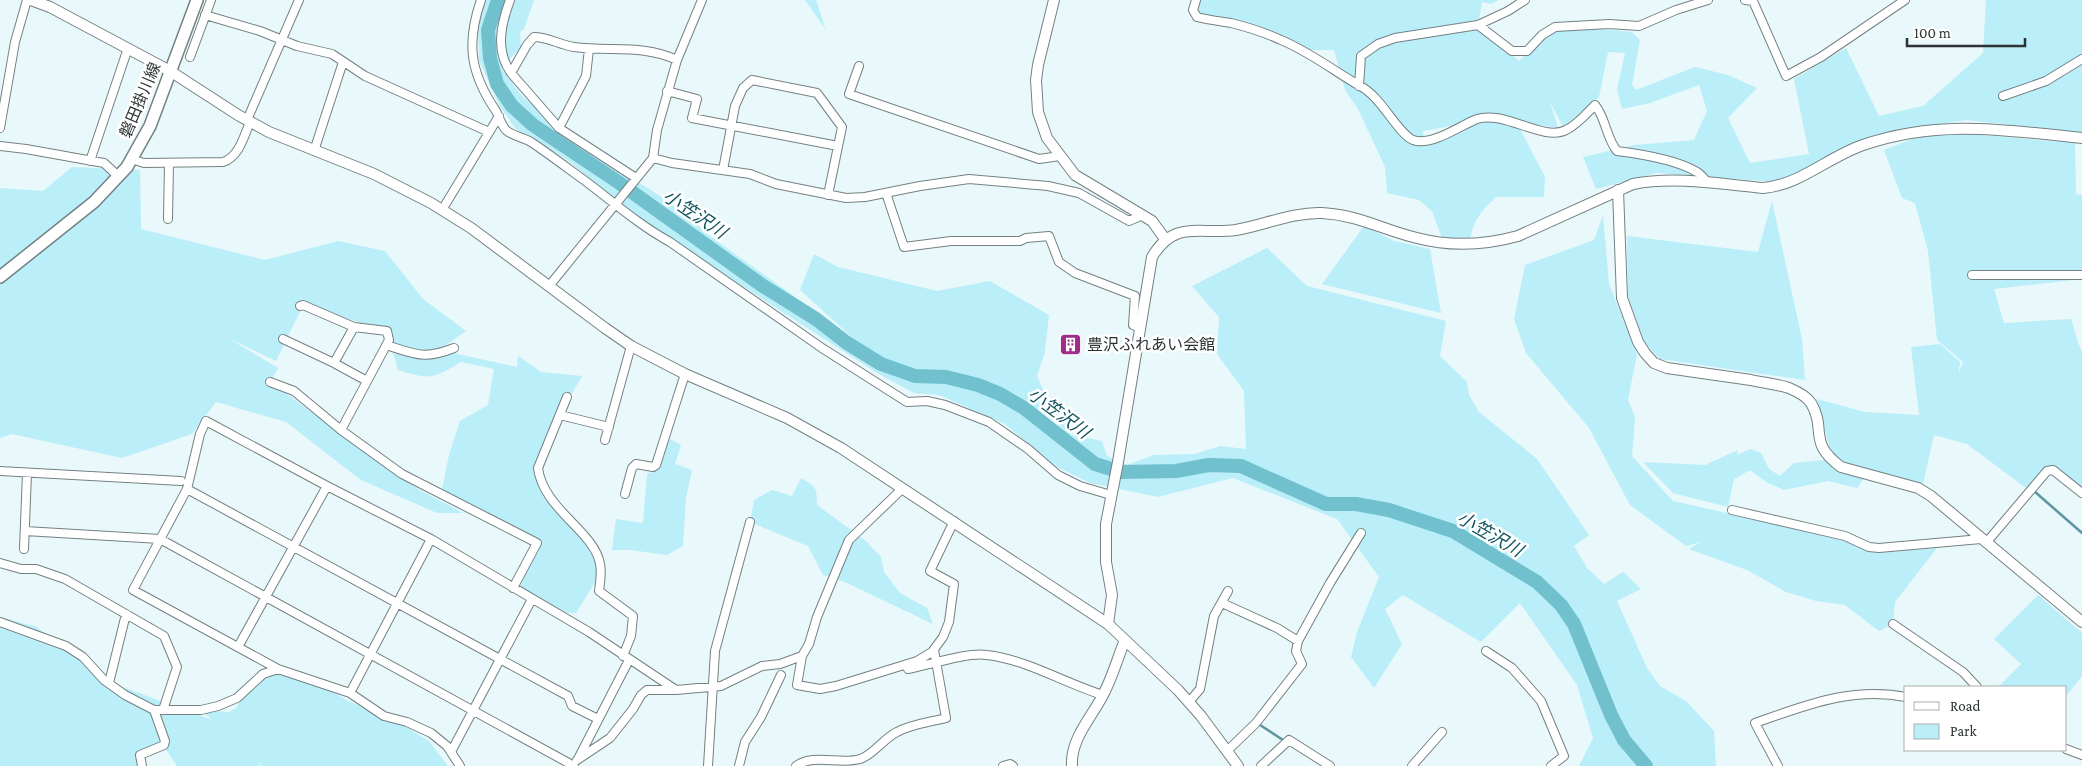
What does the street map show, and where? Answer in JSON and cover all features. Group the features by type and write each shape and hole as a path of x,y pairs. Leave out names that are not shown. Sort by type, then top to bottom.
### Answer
{"main road":[{"name":"磐田掛川線","path":"0,277 94,202 131,160 150,126 197,0"}],"street":[{"path":"0,128 15,42 26,0"},
{"path":"31,0 50,8 170,71 249,121 314,151 374,174 442,210 470,228 631,346 685,374 802,426 841,448 1108,624 1189,702 1228,750 1238,766"},
{"path":"190,57 211,0"},
{"path":"131,160 144,163 223,162 235,156 299,0"},
{"path":"481,0 474,21 471,40 475,72 487,98 506,130 530,141 619,203 652,232 670,242 822,348 907,402 927,401 945,405 989,422 1028,449 1058,475 1080,486 1111,495"},
{"path":"510,0 501,33 501,54 511,73 559,128 635,179"},
{"path":"549,286 619,203 635,179 653,158 657,130 667,91 677,60 702,0"},
{"path":"1054,0 1038,65 1036,99 1038,112 1047,138 1075,174 1085,182 1152,221 1165,239"},
{"path":"1196,0 1192,10 1197,16 1280,39 1303,50 1376,97 1406,134 1415,140 1426,141 1485,117 1506,119 1535,130 1565,131 1595,105 1600,111 1612,146 1617,151 1641,154 1698,172 1708,183"},
{"path":"1359,86 1361,56 1378,44 1395,38 1478,25 1508,11 1525,0"},
{"path":"1478,25 1512,51 1518,52 1527,51 1542,35 1555,27 1609,24 1639,26 1676,10 1708,0"},
{"path":"1745,0 1753,1 1786,76 1821,57 1906,0"},
{"path":"205,15 260,31 297,46 332,54 365,76 489,132"},
{"path":"511,73 527,45 534,37 589,49 650,50 677,60"},
{"path":"90,161 128,48"},
{"path":"559,128 586,76 589,49"},
{"path":"2003,96 2046,81 2082,59"},
{"path":"314,151 343,62"},
{"path":"858,66 849,94 1039,159 1060,156"},
{"path":"723,170 736,106 743,88 752,80 816,93 842,127 828,195"},
{"path":"667,91 697,99 692,118 838,146"},
{"path":"442,210 499,116"},
{"path":"1108,624 1112,596 1106,562 1105,536 1152,257 1165,239 1176,233 1236,230 1283,218 1320,213 1363,220 1416,238 1453,245 1502,241 1518,236 1632,184 1651,180 1763,188 1777,187 1861,145 1908,133 1938,129 1982,128 2082,138"},
{"path":"0,146 104,163 118,176"},
{"path":"653,158 672,163 750,174 776,184 828,195 865,197 970,178 1020,182 1079,193 1129,221 1143,215"},
{"path":"168,219 169,162"},
{"path":"1618,190 1622,298 1638,342 1654,363 1667,368 1722,375 1790,388 1810,402 1817,423 1819,440 1823,451 1831,460 1841,467 1918,488 1931,496 2082,622"},
{"path":"886,193 904,247 951,241 1020,241 1026,238 1049,236 1059,262 1075,273 1135,296 1133,325 1140,328"},
{"path":"1972,275 2082,275"},
{"path":"300,306 303,305 354,327 387,331 389,340 342,430"},
{"path":"334,363 354,327"},
{"path":"283,339 367,381"},
{"path":"386,345 426,356 439,354 454,348"},
{"path":"605,440 631,346"},
{"path":"625,494 632,468 636,464 653,467 656,465 685,374"},
{"path":"270,382 294,391 342,430 402,474 537,543 513,588"},
{"path":"567,397 538,468 540,480 560,511 593,547 600,564 599,591 633,616 626,658 575,764"},
{"path":"560,415 609,427"},
{"path":"460,766 447,746 431,733 407,722 384,716 350,693 278,669 133,590 187,489 200,434 206,421 431,539 588,632 676,690"},
{"path":"1732,510 1845,536 1869,547 1879,548 1983,541 2047,471 2053,470 2082,493"},
{"path":"0,471 182,481"},
{"path":"24,549 27,472"},
{"path":"238,647 327,486"},
{"path":"903,488 849,540 816,617 809,644 802,656 797,685 820,688 836,686 917,661 934,650 944,637 949,622 954,584 930,571 954,521"},
{"path":"187,489 568,696 572,706 598,719"},
{"path":"708,766 715,650 750,522"},
{"path":"25,531 160,539 370,655 575,764"},
{"path":"1228,750 1256,723 1302,664 1296,651 1298,641 1330,583 1362,533"},
{"path":"350,693 431,539"},
{"path":"0,564 21,569 36,569 65,579 164,636 177,667 163,710"},
{"path":"1189,702 1200,689 1214,616 1228,591"},
{"path":"451,752 532,599"},
{"path":"1222,603 1276,628 1298,641"},
{"path":"109,683 126,614"},
{"path":"0,622 66,646 83,657 109,683 125,695 154,710 201,710 229,702 243,693 263,674 278,669"},
{"path":"1893,624 1963,672 1976,686"},
{"path":"1072,766 1075,745 1103,695 1125,640"},
{"path":"796,766 804,760 811,759 826,761 861,759 868,756 882,741 899,731 946,718 934,650"},
{"path":"1486,651 1512,668 1541,701 1564,756 1551,766"},
{"path":"907,664 908,669 971,656 986,655 1054,675 1103,695"},
{"path":"575,764 610,738 633,709 641,695 647,690 676,690 720,686 762,666 780,664 802,656"},
{"path":"739,766 745,742 761,716 781,675"},
{"path":"1778,766 1755,723 1824,699 1874,694 1904,697"},
{"path":"142,766 140,755 164,745 165,741 154,710"},
{"path":"1412,766 1442,732"},
{"path":"1261,766 1289,740 1330,766"},
{"path":"2067,749 2082,755"},
{"path":"1003,766 1010,764 1013,766"}],"green space":[{"path":"486,0 534,0 524,29 520,32 521,47 501,68 521,95 559,128 607,165 648,188 689,216 707,234 854,339 800,290 814,254 838,267 937,291 990,281 1049,315 1045,352 1037,376 1048,401 1072,435 1102,441 1107,456 1127,465 1154,455 1195,454 1220,446 1246,449 1244,391 1217,354 1219,317 1192,286 1267,248 1307,286 1446,321 1440,356 1467,382 1469,395 1479,412 1537,459 1589,535 1574,546 1587,568 1604,584 1623,572 1641,589 1617,601 1647,668 1660,686 1686,701 1714,731 1716,766 1579,766 1593,738 1577,685 1520,603 1481,642 1403,595 1385,609 1402,644 1374,688 1351,657 1357,632 1379,577 1337,519 1233,478 1158,497 1090,483 1055,466 1005,424 939,395 914,393 877,373 651,227 566,159 516,129 499,105 479,60 478,23","holes":["1018,400 1041,411 1064,429"]},
{"path":"805,0 816,0 826,30"},
{"path":"1200,0 1499,0 1491,4 1482,2 1478,25 1519,61 1539,42 1557,30 1590,28 1632,32 1640,40 1632,85 1636,90 1695,67 1728,75 1757,88 1728,118 1750,163 1809,154 1794,79 1846,48 1879,116 1923,106 1983,53 1986,0 2082,0 2082,133 1966,120 1874,135 1778,182 1656,173 1596,189 1583,157 1634,145 1694,140 1707,111 1699,85 1650,103 1622,109 1617,90 1625,53 1608,52 1599,97 1563,127 1550,102 1558,128 1505,120 1517,123 1545,177 1544,197 1496,197 1479,216 1473,227 1470,240 1442,238 1432,211 1419,200 1387,193 1385,167 1358,109 1345,90 1334,50 1303,50 1197,17","holes":["1491,120 1424,140 1423,131"]},
{"path":"1967,134 2075,143 2076,194 2082,195 2082,279 1994,289 2004,323 2071,319 2082,352 2082,493 2053,470 2037,476 2026,488 1967,444 1934,435 1923,484 1839,462 1831,454 1817,399 1865,412 1919,415 1911,347 1940,344 1960,362 1959,373 1963,362 1937,340 1928,251 1915,203 1902,198 1884,150 1920,136"},
{"path":"72,167 140,170 141,229 265,260 338,241 385,251 423,299 466,331 439,350 517,367 518,356 541,372 582,376 563,409 540,464 540,479 593,547 600,574 576,613 569,613 519,591 535,547 442,489 449,455 460,421 488,405 494,369 461,362 444,372 431,376 398,370 387,331 303,305 276,361 228,338 278,368 270,382 418,489 463,513 437,513 361,480 286,422 216,402 192,434 122,458 12,434 0,438 0,188 43,191"},
{"path":"1772,201 1802,339 1805,380 1660,359 1644,342 1628,296 1627,236 1758,252"},
{"path":"1603,215 1609,284 1637,354 1628,400 1635,417 1632,456 1673,501 1842,539 1877,553 1937,548 1895,602 1893,624 1879,631 1845,605 1816,601 1786,592 1747,570 1689,549 1701,542 1686,546 1630,505 1589,428 1526,353 1514,319 1525,265 1594,240"},
{"path":"1364,226 1394,241 1430,249 1441,313 1322,284"},
{"path":"670,439 681,445 675,464 692,470 686,498 683,546 667,555 630,550 612,550 616,519 643,523 647,474 657,470"},
{"path":"1750,449 1761,453 1769,469 1780,476 1794,463 1824,460 1835,470 1863,479 1857,488 1828,481 1784,490 1766,482 1750,470 1734,479 1728,507 1673,493 1643,462 1705,465 1738,450 1737,455"},
{"path":"801,478 815,488 817,505 866,541 881,557 884,572 900,593 927,608 933,624 845,582 823,575 808,546 750,522 754,500 772,490 792,496"},
{"path":"2038,595 2082,633 2082,676 2067,695 2067,686 1999,686 2021,664 1994,639"},
{"path":"0,617 37,627 104,680 212,720 201,710 229,712 236,708 247,689 263,674 285,671 316,682 350,702 389,717 429,741 448,766 262,766 258,763 260,766 177,766 163,745 140,755 138,766 0,766"}],"waterway":[{"name":"小笠沢川","path":"498,0 488,30 490,58 497,84 512,106 533,125 618,182 763,286 816,319 847,343 881,364 915,376 946,377 978,385 1000,394 1024,408 1095,464 1121,472 1176,471 1209,465 1241,466 1326,504 1356,504 1389,510 1453,531 1537,582 1561,605 1574,624 1611,715 1624,740 1646,766"},
{"path":"2034,491 2082,533"},
{"path":"1260,725 1286,742"}],"place":[{"name":"豊沢ふれあい会館","path":"1071,344"}]}
